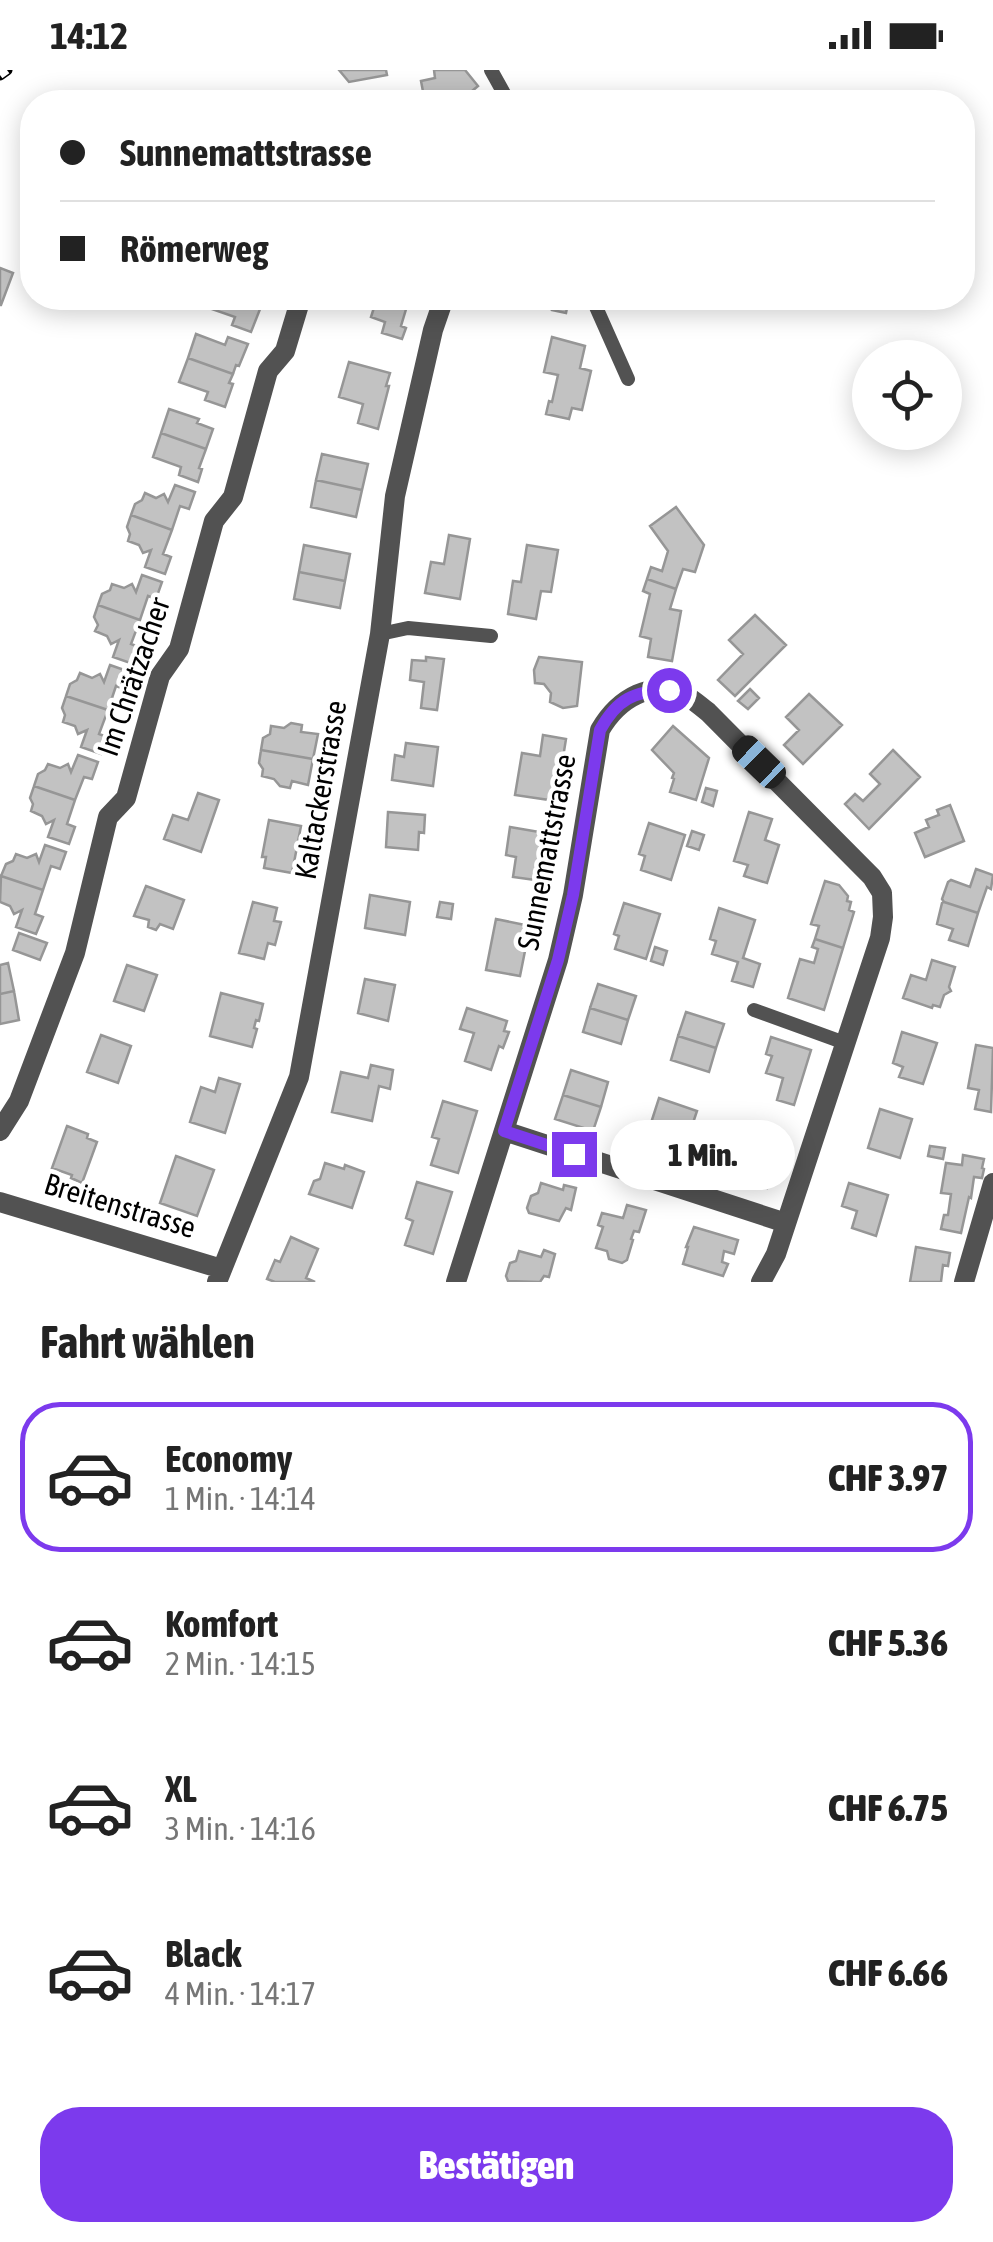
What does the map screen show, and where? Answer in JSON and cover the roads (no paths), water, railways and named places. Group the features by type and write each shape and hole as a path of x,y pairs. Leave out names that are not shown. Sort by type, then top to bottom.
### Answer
{"street":[{"name":"Im Chrätzacher","path":"0,1132 19,1101 75,953 108,817 126,798 160,676 179,649 214,521 233,497 268,371 285,350 297,310"},
{"name":"Kaltackerstrasse","path":"219,1275 298,1077 380,634 395,496 440,310"},
{"name":"Sunnemattstrasse","path":"456,1282 562,944 600,730 619,704 648,691 669,690 686,696 708,712 861,862 882,893 880,938 776,1254 761,1282"},
{"path":"504,1131 786,1223"},
{"path":"964,1282 987,1223 993,1183"},
{"name":"Breitenstrasse","path":"0,1202 219,1275"}],"lane":[{"path":"597,310 628,380"},
{"path":"380,634 408,628 491,636"},
{"path":"754,1010 845,1043"}],"railway":[{"path":"0,75 7,70"}]}
